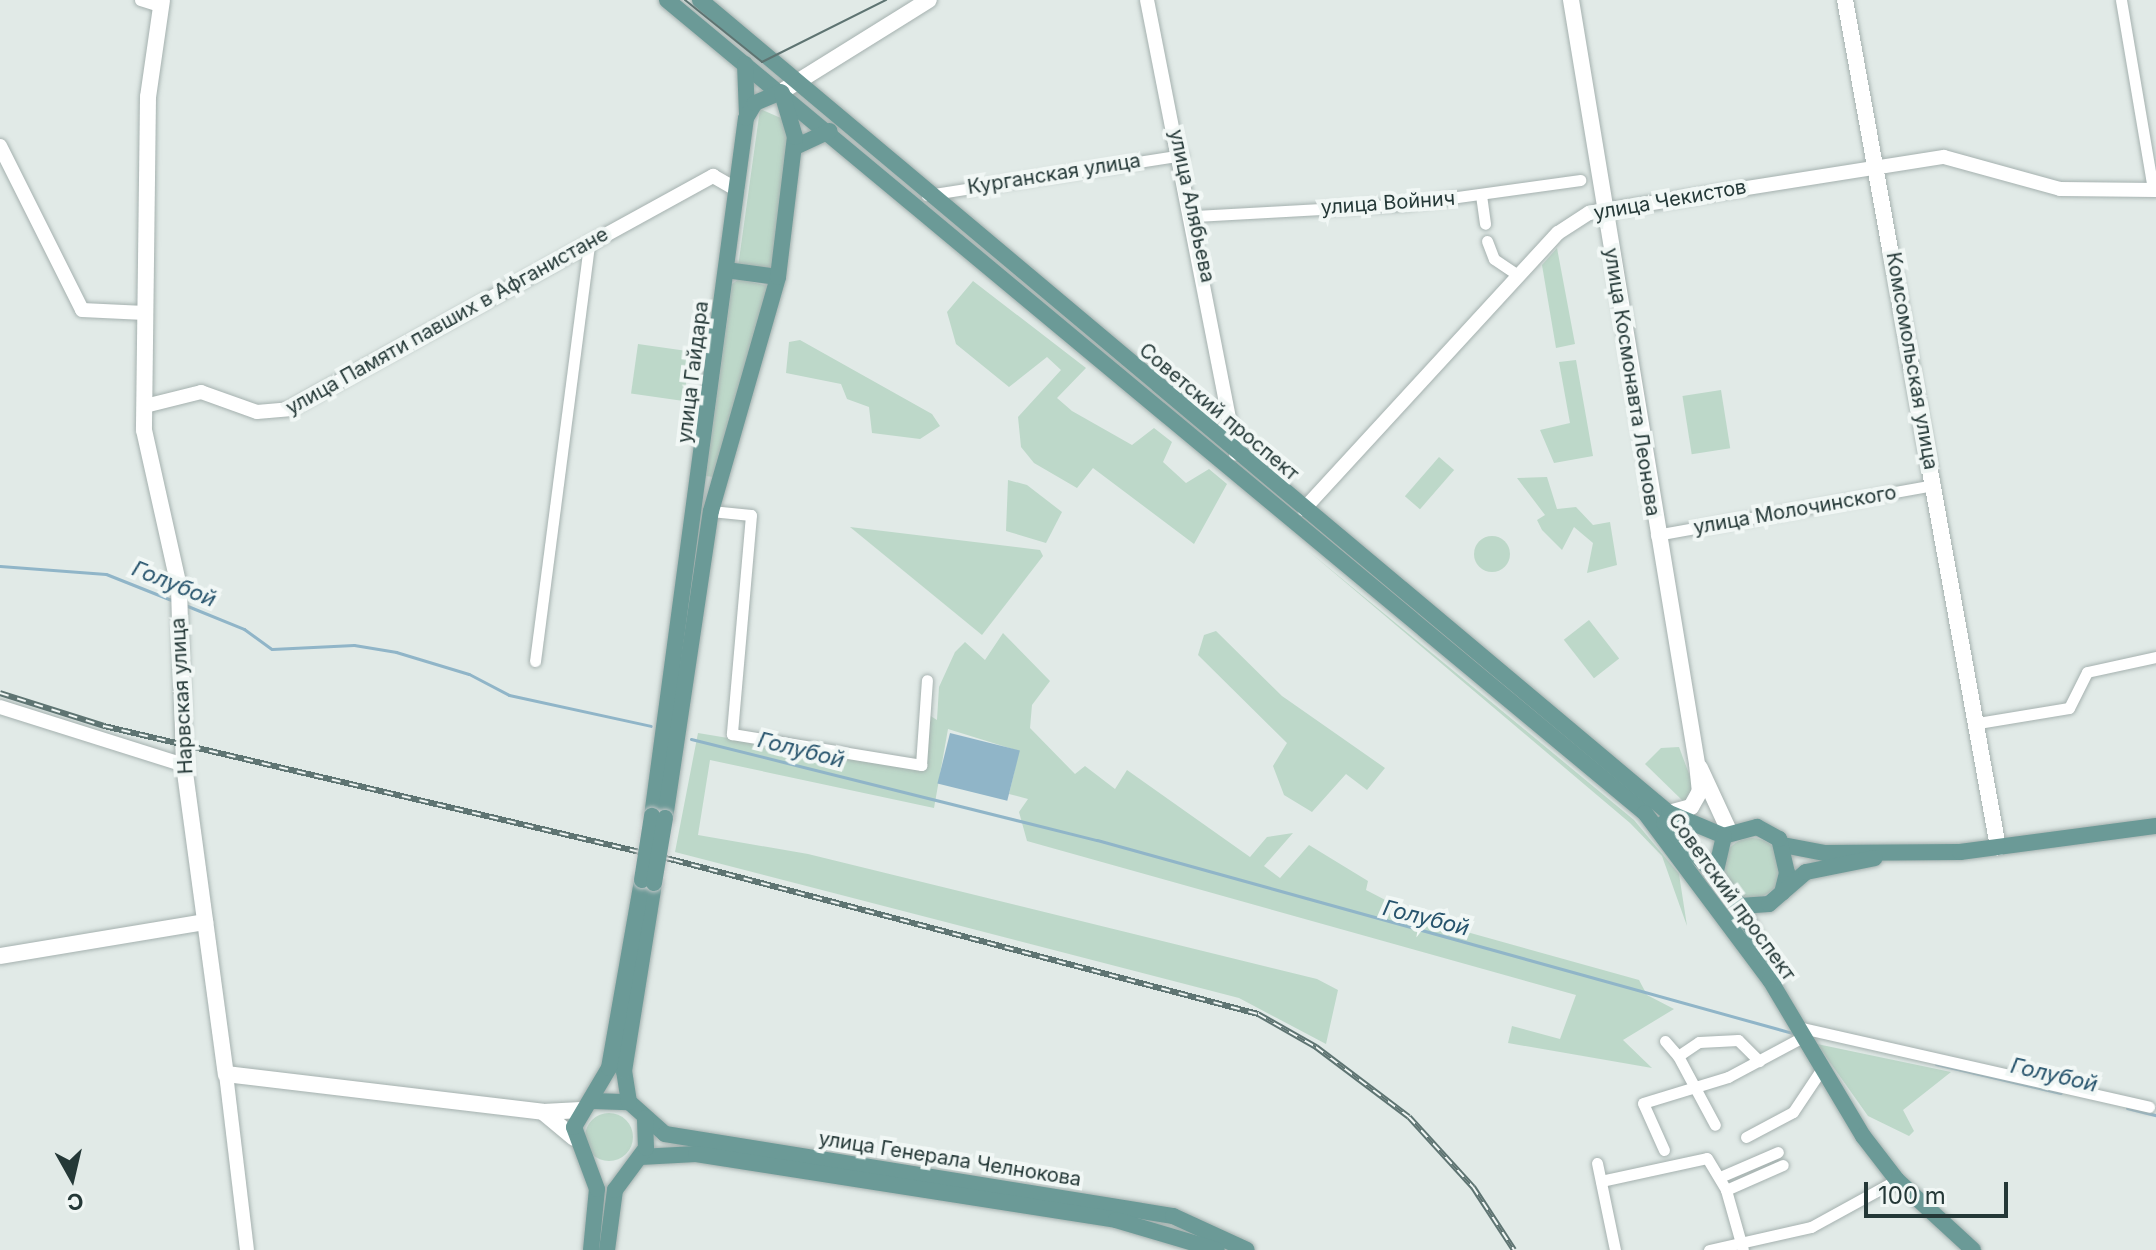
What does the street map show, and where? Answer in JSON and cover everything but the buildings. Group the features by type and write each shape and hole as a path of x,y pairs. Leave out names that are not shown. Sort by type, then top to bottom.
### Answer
{"main road":[{"name":"Советский проспект","path":"667,0 745,64 787,87 926,195 1669,813 1727,834"},
{"path":"746,118 755,103 787,87 929,0"},
{"name":"улица Космонавта Леонова","path":"1571,0 1656,535 1697,764 1700,791 1691,807 1669,813"},
{"name":"Комсомольская улица","path":"1845,0 1998,847"},
{"name":"Советский проспект","path":"702,1 830,131 1715,874"},
{"name":"Нарвская улица","path":"161,3 148,97 145,313 147,464 178,602 184,765 226,1074"},
{"name":"улица Гайдара","path":"659,817 746,118 745,64"},
{"name":"улица Гайдара","path":"574,1138 612,1056 648,882 711,511 778,277 795,147 787,87"},
{"path":"795,147 830,131"},
{"path":"726,270 778,277"},
{"name":"улица Космонавта Леонова","path":"1697,764 1727,834"},
{"name":"Советский проспект","path":"1645,813 1786,1005"},
{"path":"1888,854 1806,872 1769,904 1740,906 1715,874 1727,834 1757,827 1783,845 1888,854 1998,847 2156,826"},
{"path":"1782,893 1783,845"},
{"name":"улица Гайдара","path":"629,1102 624,1071 648,882"},
{"name":"Советский проспект","path":"1740,906 1818,1072 1897,1180 1973,1250"},
{"path":"0,956 205,922"},
{"path":"226,1074 543,1112 629,1102 645,1118 640,1157 625,1168 607,1250"},
{"path":"543,1112 574,1138 597,1189 591,1250"},
{"name":"улица Генерала Челнокова","path":"645,1118 665,1134 1053,1203 1150,1226 1217,1250"},
{"name":"улица Генерала Челнокова","path":"640,1157 696,1154 1182,1218 1247,1250"},
{"path":"587,1162 625,1168"}],"street":[{"path":"140,0 161,3"},
{"name":"улица Алябьева","path":"1147,0 1195,216 1233,413 1236,453"},
{"path":"2121,0 2155,190"},
{"path":"0,146 82,310 145,313"},
{"name":"Курганская улица","path":"926,195 1183,155"},
{"name":"улица Чекистов","path":"1304,509 1519,276 1575,220 1605,210 1944,157 2060,189 2155,190"},
{"name":"улица Памяти павших в Афганистане","path":"145,406 210,392 267,414 289,409 713,176 737,190"},
{"name":"улица Войнич","path":"1195,216 1481,195 1580,180"},
{"path":"1481,195 1485,224"},
{"path":"1487,241 1494,259 1519,276"},
{"path":"535,661 589,243"},
{"path":"1212,433 1233,413"},
{"name":"улица Молочинского","path":"1656,535 1935,485"},
{"path":"711,511 751,515 732,734 921,765 927,680"},
{"path":"1978,723 2069,708 2087,672 2156,657"},
{"path":"0,707 184,765"},
{"path":"1664,1150 1643,1103 1695,1089 1759,1061 1802,1034 2149,1107"},
{"path":"1678,1056 1722,1038 1747,1044 1759,1061"},
{"path":"1665,1041 1678,1056 1715,1125"},
{"path":"1746,1137 1793,1112 1818,1072"},
{"name":"Нарвская улица","path":"226,1074 247,1250"},
{"path":"1720,1177 1778,1152"},
{"path":"1601,1181 1659,1173 1702,1155 1720,1177 1726,1190 1742,1247"},
{"path":"1597,1163 1615,1250"},
{"path":"1726,1190 1783,1165"},
{"path":"1709,1250 1742,1247 1811,1227 1897,1180"}],"green space":[{"path":"760,109 783,119 790,148 773,271 738,267"},
{"path":"1557,248 1575,344 1556,348 1542,265"},
{"path":"739,279 768,286 713,477 706,476 732,284"},
{"path":"973,281 1086,368 1057,398 1072,411 1132,445 1154,428 1172,442 1163,462 1186,483 1209,469 1227,484 1194,544 1093,468 1077,488 1034,463 1021,447 1018,417 1061,370 1047,357 1009,387 956,344 947,312"},
{"path":"800,340 932,414 940,426 920,439 872,433 869,407 847,399 841,384 786,373 789,342"},
{"path":"638,344 690,351 684,401 631,394"},
{"path":"1576,360 1593,456 1554,463 1540,430 1570,423 1559,362"},
{"path":"1721,390 1730,448 1692,454 1682,396"},
{"path":"1439,457 1454,470 1420,509 1405,496"},
{"path":"1547,477 1557,509 1576,507 1593,525 1610,522 1617,565 1587,573 1593,543 1574,527 1562,550 1542,530 1537,520 1545,515 1517,478"},
{"path":"1008,480 1027,485 1062,512 1046,543 1006,531"},
{"path":"850,527 1040,550 1043,556 982,635"},
{"path":"1492,536 1505,541 1510,554 1505,567 1492,572 1479,567 1474,554 1479,541"},
{"path":"1306,549 1634,820 1679,874 1687,926 1662,856 1630,823"},
{"path":"1589,620 1619,659 1594,678 1564,640"},
{"path":"1216,631 1282,696 1385,768 1367,790 1346,774 1312,812 1284,795 1273,766 1287,743 1198,655 1204,635"},
{"path":"1003,633 1050,681 1032,705 1030,728 1075,774 1085,766 1115,789 1127,770 1250,857 1267,837 1293,833 1264,866 1280,878 1309,845 1368,881 1366,890 1424,920 1639,980 1647,995 1674,1009 1623,1040 1652,1068 1508,1043 1512,1026 1560,1039 1576,995 1027,841 1019,812 1028,799 1009,794 1019,751 948,729 934,808 710,760 698,835 808,854 1317,979 1338,990 1326,1044 1239,998 675,852 698,733 924,771 929,715 937,720 939,687 955,652 965,642 985,660"},
{"path":"1679,747 1695,790 1685,803 1645,764 1661,748"},
{"path":"1752,838 1774,846 1782,868 1774,890 1752,898 1730,890 1722,868 1730,846"},
{"path":"1817,1044 1951,1072 1903,1110 1914,1131 1909,1136 1868,1116"},
{"path":"609,1113 618,1114 626,1120 632,1128 632,1146 626,1154 618,1160 609,1161 600,1160 592,1154 586,1146 585,1137 586,1128 592,1120 600,1114"}],"water":[{"path":"950,733 1020,750 1007,801 937,783"}],"waterway":[{"name":"Голубой","path":"0,566 106,574 174,601"},
{"name":"Голубой","path":"185,605 244,629 272,649 354,645 396,652 469,674 509,695 651,726"},
{"path":"691,739 1097,840 1796,1034"},
{"name":"Голубой","path":"1936,1064 2061,1093"},
{"name":"Голубой","path":"2127,1108 2156,1115"}],"tram line":[{"path":"685,0 762,62 886,0"}],"railway":[{"path":"0,693 104,726 674,860 1258,1014 1316,1047 1409,1117 1473,1187 1514,1250"}]}
